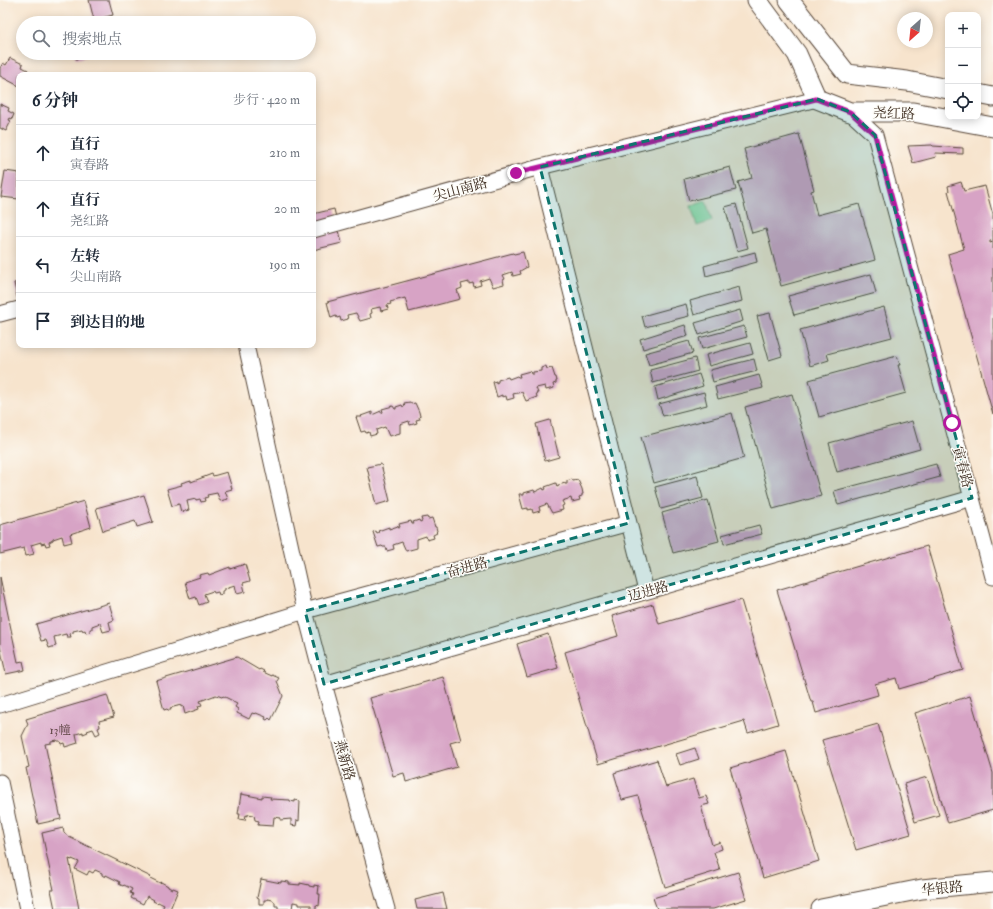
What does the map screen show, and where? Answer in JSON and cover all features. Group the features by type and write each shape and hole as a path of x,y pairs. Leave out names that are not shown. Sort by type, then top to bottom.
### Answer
{"main road":[{"path":"757,0 797,54 816,99"},
{"path":"789,0 847,74 907,81 945,88"},
{"path":"981,95 993,97"},
{"name":"尧红路","path":"816,99 850,112 913,112 993,127"},
{"name":"华银路","path":"821,909 922,889 993,882"}],"street":[{"name":"尖山南路","path":"316,229 540,167 816,99"},
{"name":"寅春路","path":"850,112 875,135 993,577"},
{"path":"540,167 646,591"},
{"path":"0,314 16,310"},
{"name":"燕新路","path":"247,348 305,611 387,909"},
{"name":"迈进路","path":"324,684 972,498"},
{"name":"奋进路","path":"0,705 305,611 629,523"},
{"path":"0,782 27,909"}],"highlighted area":[{"path":"817,99 850,112 875,135 972,498 324,684 305,611 629,523 540,167"}],"green space":[{"path":"706,201 712,221 697,226 691,206"}],"building":[{"path":"89,0 109,0 113,15 93,16"},
{"path":"10,58 23,64 22,67 28,70 27,72 16,72 16,84 0,76 0,68 3,63 6,65"},
{"path":"0,104 9,108 8,111 14,114 12,119 10,118 9,120 11,121 6,131 0,128"},
{"path":"799,134 814,190 811,191 817,215 859,204 875,260 781,286 766,229 752,233 738,182 752,178 744,149"},
{"path":"932,145 963,148 963,154 935,153 936,157 913,163 908,146"},
{"path":"730,167 736,190 689,201 684,179"},
{"path":"5,171 16,173 16,199 1,197"},
{"path":"961,182 964,191 985,186 993,215 993,240 990,241 990,243 993,242 993,414 948,254 964,249 948,191 948,186"},
{"path":"736,204 748,248 737,251 725,207"},
{"path":"334,209 342,243 316,249 316,213"},
{"path":"523,252 527,267 520,271 521,274 513,276 512,272 503,275 505,279 503,280 504,284 493,287 489,278 480,281 481,285 474,287 473,283 469,284 469,282 461,284 462,288 457,290 460,299 409,312 405,298 390,302 391,304 387,305 388,309 381,311 380,307 371,309 371,318 360,321 356,313 347,315 348,319 341,321 340,317 337,318 336,316 331,318 327,302 513,253"},
{"path":"755,252 757,262 706,276 704,266"},
{"path":"871,274 876,293 794,315 788,296"},
{"path":"739,287 742,301 694,315 690,301"},
{"path":"686,304 689,316 645,327 642,316"},
{"path":"884,307 892,337 827,354 829,360 810,366 800,330"},
{"path":"740,310 743,321 699,335 695,323"},
{"path":"770,313 782,356 769,360 757,316"},
{"path":"685,325 688,336 643,349 640,339"},
{"path":"744,326 747,337 702,349 699,338"},
{"path":"689,341 693,353 649,365 645,353"},
{"path":"750,343 753,354 709,366 706,355"},
{"path":"897,356 906,393 819,417 809,380"},
{"path":"695,358 698,371 653,383 650,370"},
{"path":"754,359 757,371 713,382 710,370"},
{"path":"546,366 547,369 552,368 556,377 557,381 553,384 554,388 546,390 545,386 536,388 538,393 536,393 537,397 526,401 522,392 513,394 514,398 507,400 506,396 502,397 502,395 497,397 493,382 496,381 496,383 498,380 508,377 509,379 517,376 520,377 519,374 530,371 531,374 533,374 533,372 541,371 541,368"},
{"path":"699,374 703,386 658,400 655,387"},
{"path":"759,375 763,388 718,399 715,387"},
{"path":"704,392 707,405 663,416 659,404"},
{"path":"792,394 821,496 773,509 745,407"},
{"path":"410,402 411,404 415,403 419,412 420,419 416,420 417,423 410,425 409,421 400,424 400,433 389,436 385,427 376,430 377,434 370,436 369,432 361,432 356,417 362,417 361,416 372,412 372,415 381,411 381,413 383,412 382,409 393,406 396,409 396,407 402,405 403,407 405,406 404,403"},
{"path":"732,413 744,458 654,483 641,437"},
{"path":"550,420 559,457 545,461 536,424"},
{"path":"912,421 920,449 837,472 829,443"},
{"path":"381,464 390,501 376,505 367,467"},
{"path":"936,464 940,477 838,505 834,491"},
{"path":"227,472 232,489 225,491 228,499 220,501 217,493 207,495 208,497 204,498 205,501 201,502 200,499 196,499 187,501 189,510 181,512 179,504 172,506 167,489 182,485 181,483 191,480 191,482 212,474 213,476"},
{"path":"697,476 703,498 661,509 655,487"},
{"path":"572,479 573,481 578,480 582,489 583,494 579,497 580,500 572,502 571,498 562,501 564,505 562,506 563,510 552,513 547,504 539,507 540,511 533,513 532,509 523,509 519,494 524,495 524,493 534,490 535,492 543,488 544,490 546,489 545,487 556,483 557,487 565,483 567,484 567,481"},
{"path":"144,495 153,522 137,527 135,521 103,531 96,508"},
{"path":"708,500 719,541 673,553 662,513"},
{"path":"84,501 91,527 70,534 72,542 64,544 62,536 49,542 50,545 46,546 45,543 41,544 41,542 31,545 34,554 26,556 24,548 0,554 0,525"},
{"path":"427,517 428,519 432,518 436,527 437,533 433,535 434,538 427,540 426,536 417,539 417,548 406,551 402,542 393,545 394,549 387,551 386,547 378,547 373,532 376,531 377,533 379,532 378,531 389,527 389,529 398,526 398,528 400,527 399,524 411,521 412,524 414,524 413,522 419,520 420,522 422,521 421,518"},
{"path":"759,525 762,534 724,544 722,535"},
{"path":"927,546 963,670 899,689 896,678 875,684 878,695 816,713 813,702 811,702 777,590"},
{"path":"245,564 250,581 243,583 245,592 237,594 235,585 225,588 225,590 222,591 222,594 219,595 218,592 214,593 213,591 204,594 207,602 199,605 196,597 190,599 185,582 200,577 199,575 208,573 209,575 230,567 230,569"},
{"path":"0,577 18,662 23,661 25,670 6,674 0,646"},
{"path":"741,600 778,724 748,733 744,721 598,764 565,652 618,636 612,616 653,604 659,624"},
{"path":"109,603 114,620 109,622 111,630 103,632 100,623 92,626 90,632 86,633 85,630 83,631 82,629 73,631 73,633 70,634 71,637 67,637 66,634 54,637 56,646 49,648 46,640 41,641 36,624"},
{"path":"548,634 558,668 527,677 517,644"},
{"path":"237,657 259,670 264,671 263,672 279,678 277,681 283,696 271,720 269,718 267,720 265,719 266,717 256,713 252,713 249,719 237,713 238,709 235,707 237,704 233,701 223,696 216,695 200,701 202,705 198,706 199,709 185,714 183,706 181,707 181,705 170,708 171,710 164,710 156,681"},
{"path":"443,677 461,740 450,743 457,767 406,782 404,773 393,776 370,698"},
{"path":"107,695 114,717 99,721 100,727 98,728 100,733 96,735 93,729 83,734 83,732 76,734 78,743 65,747 64,743 61,744 60,741 57,740 45,744 61,819 38,824 26,768 29,767 22,736 28,724 26,719"},
{"path":"970,696 993,773 993,810 948,823 915,713"},
{"path":"878,724 911,834 856,850 822,740"},
{"path":"695,748 699,759 680,765 676,754"},
{"path":"786,751 819,861 763,878 730,768"},
{"path":"657,760 666,787 693,779 699,798 706,796 709,804 701,806 712,845 720,842 722,849 714,852 720,870 665,887 638,796 622,800 614,773"},
{"path":"927,777 939,815 915,822 904,784"},
{"path":"241,794 262,798 262,796 271,797 270,799 290,800 295,802 295,800 300,801 299,821 297,820 296,826 291,825 291,819 280,820 281,818 274,817 273,826 258,825 259,821 255,820 254,815 246,815 245,820 239,819 240,814 238,814"},
{"path":"63,828 64,833 69,837 151,877 150,878 160,883 161,882 172,889 178,890 170,909 162,909 164,905 153,901 154,900 147,896 143,904 131,898 133,894 130,893 132,889 119,884 120,882 106,875 105,877 102,873 95,870 93,873 89,871 87,875 75,869 79,862 69,859 79,909 55,909 51,890 54,890 42,833"},
{"path":"738,872 746,899 713,909 657,909 653,898"},
{"path":"261,879 281,883 281,881 289,882 289,884 300,885 300,883 314,887 314,885 319,886 319,906 316,905 316,909 311,909 311,905 299,905 299,903 293,902 292,909 278,909 278,906 275,906 275,902 273,900 267,899 264,900 264,904 259,904 259,899 257,898"},
{"path":"443,893 447,909 417,909 415,900"}],"route":[{"path":"516,173 816,99 850,112 875,135 952,423"}]}
